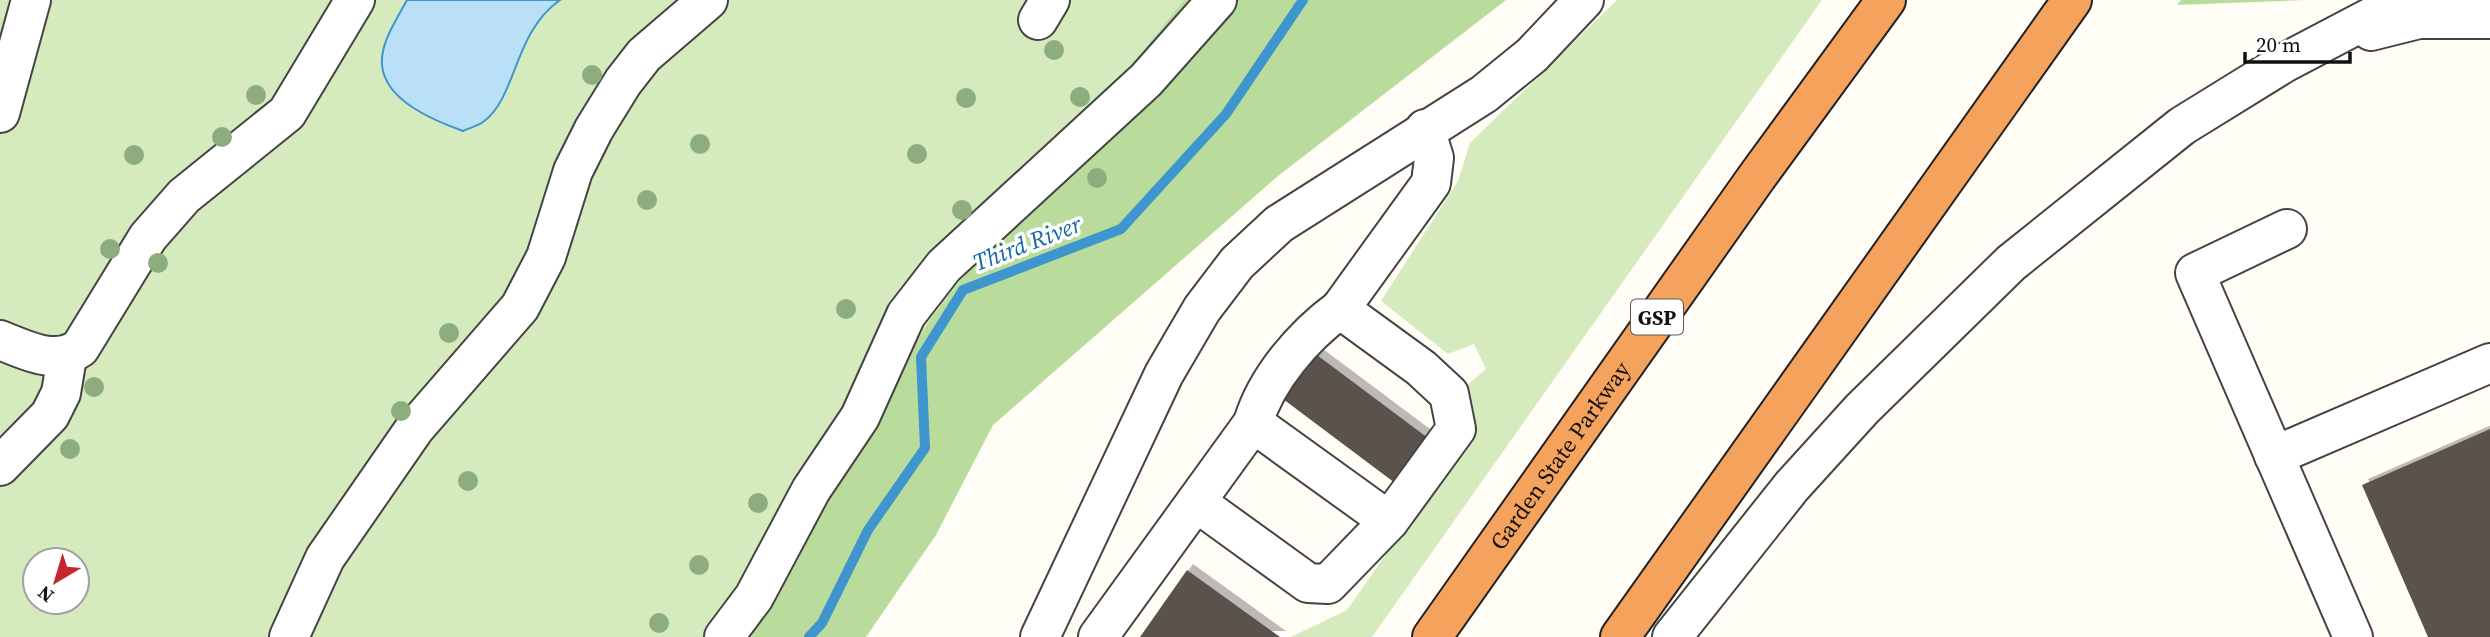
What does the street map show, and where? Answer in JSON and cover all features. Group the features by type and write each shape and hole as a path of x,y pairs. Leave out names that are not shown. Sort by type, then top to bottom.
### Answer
{"highway":[{"name":"Garden State Parkway","path":"1432,637 1886,0"},
{"path":"1620,637 2072,0"}],"lane":[{"path":"0,113 31,0"},
{"path":"0,340 49,357 67,357 80,348 148,237 184,195 287,113 355,0"},
{"path":"289,637 325,558 415,428 520,307 546,257 573,171 623,82 644,55 708,0"},
{"path":"724,637 754,597 784,546 811,490 860,417 906,315 944,266 1146,80 1217,0"},
{"path":"1672,637 1792,486 1871,400 2011,263 2182,126 2284,63 2404,0"},
{"path":"1040,637 1164,374 1216,290 1237,263 1279,224 1424,129 1484,94 1532,55 1572,13"},
{"path":"2284,63 2368,32 2419,19 2490,19"},
{"path":"1098,637 1253,423 1259,403 1310,331 1340,309 1431,183 1434,158 1424,129"},
{"path":"2287,229 2195,273 2353,637"},
{"path":"1196,502 1308,583 1328,584 1389,521 1456,429 1449,394 1421,368 1340,309"},
{"path":"0,466 50,415 61,393 67,357"},
{"path":"2274,456 2490,363"},
{"path":"1253,423 1389,521"}],"green space":[{"path":"0,0 1303,0 809,637 0,637"},
{"path":"1184,0 1506,0 1278,176 993,425 936,535 866,637 737,637 932,317"},
{"path":"1617,0 1822,0 1372,637 1291,637 1347,610 1474,429 1466,386 1486,369 1474,344 1448,354 1381,301 1458,181 1470,143"},
{"path":"2181,0 2304,0 2177,5"}],"water":[{"path":"407,0 560,0 533,30 494,111 481,123 463,131 413,108 392,89 385,78 382,65 384,48"}],"building":[{"path":"1317,355 1428,438 1395,483 1283,399"},
{"path":"2490,429 2490,637 2428,637 2362,485"},
{"path":"1187,570 1280,637 1140,637"}],"waterway":[{"name":"Third River","path":"809,637 822,623 868,530 925,448 921,357 963,290 1121,229 1226,114 1303,0"}]}
